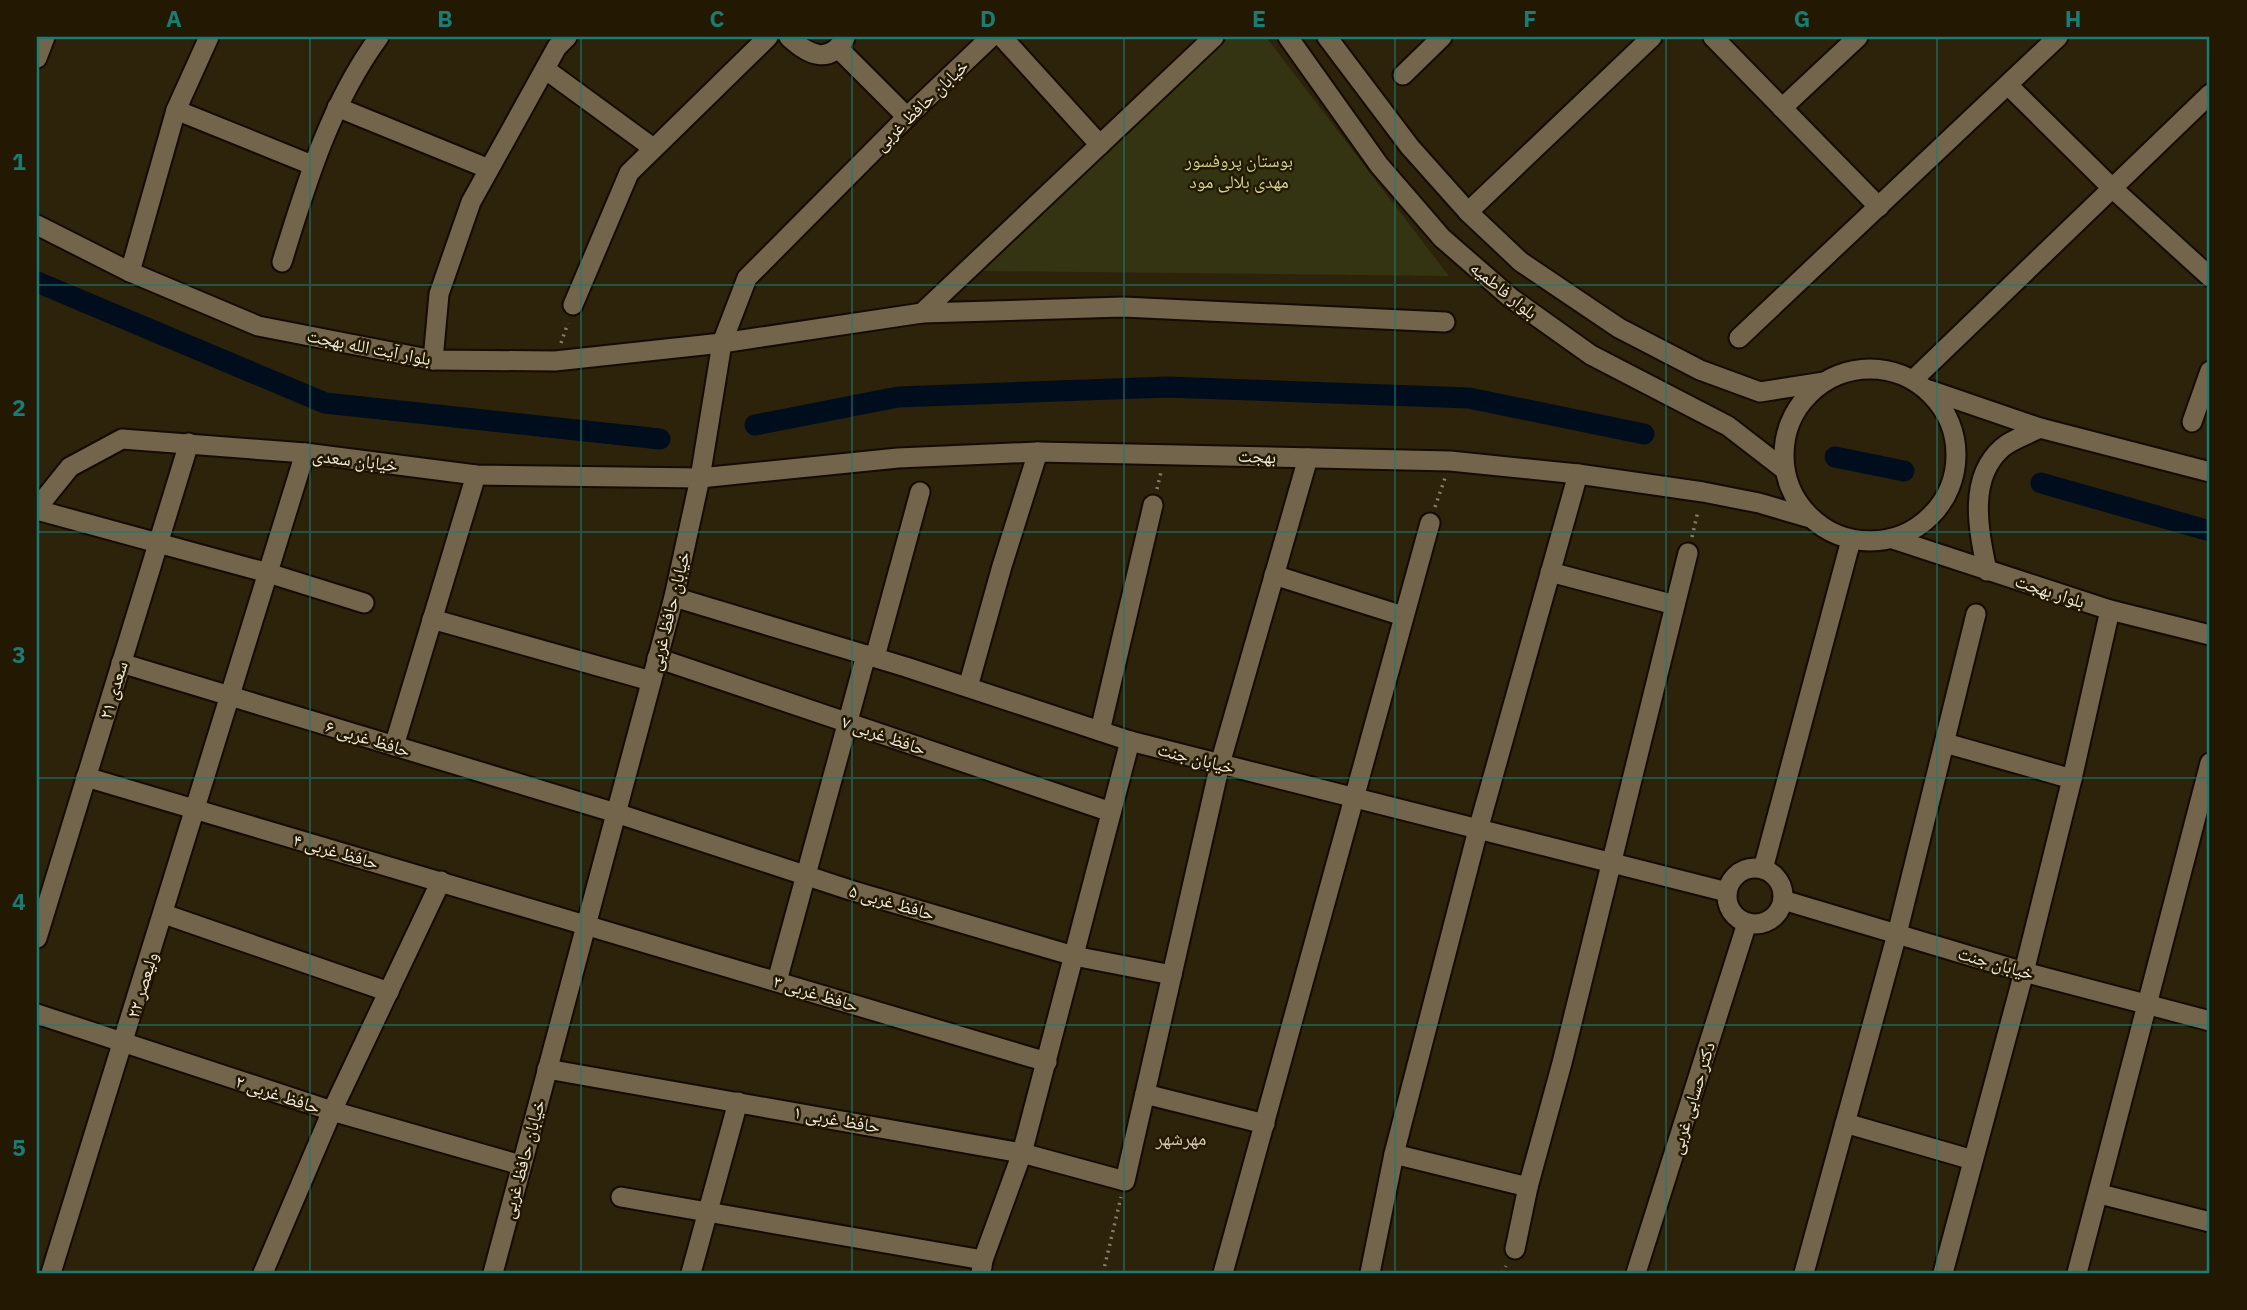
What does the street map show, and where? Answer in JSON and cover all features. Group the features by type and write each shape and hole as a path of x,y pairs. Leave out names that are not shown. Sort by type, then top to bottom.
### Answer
{"street":[{"path":"37,58 45,37"},
{"path":"130,272 176,110 209,37"},
{"path":"282,262 312,165 337,107 360,62 379,37"},
{"path":"433,360 439,293 471,202 557,47 568,37"},
{"path":"573,305 629,173 768,37"},
{"path":"789,37 803,51 817,55 828,54 842,42 906,117"},
{"name":"خیابان حافظ غربی","path":"492,1273 674,597 700,478 722,343 747,278 906,117 991,37"},
{"path":"1002,37 1100,145"},
{"path":"922,313 1214,37"},
{"name":"بلوار فاطمیه","path":"1288,37 1379,164 1442,238 1511,298 1591,355 1728,426 1785,470"},
{"name":"بلوار فاطمیه","path":"1327,37 1410,147 1468,212 1521,261 1619,328 1700,370 1760,392 1824,382"},
{"path":"1403,75 1443,37"},
{"path":"1468,212 1652,37"},
{"path":"1713,37 1879,208"},
{"path":"1782,108 1858,37"},
{"path":"1739,338 2058,37"},
{"path":"545,69 653,148"},
{"path":"2008,85 2111,187 2210,278"},
{"path":"1921,385 2111,187 2210,93"},
{"path":"337,107 489,169"},
{"path":"176,110 312,165"},
{"name":"بلوار آیت الله بهجت","path":"37,225 130,272 258,326 433,360 555,361 722,343 922,313 1123,307 1445,322"},
{"path":"1921,385 1950,420 1957,456 1949,492 1926,522 1893,539 1879,542 1851,540 1829,532 1810,518 1794,496 1785,470 1784,450 1792,420 1808,395 1824,382 1850,371 1878,369 2040,428 2210,472"},
{"path":"2192,422 2210,371"},
{"path":"1987,571 1977,524 1979,496 1985,470 2003,447 2040,428"},
{"name":"خیابان سعدی","path":"37,509 70,467 122,439 305,453 476,475 700,478"},
{"name":"سعدی ۲۱","path":"37,938 189,443"},
{"path":"968,687 1038,452"},
{"name":"بهجت","path":"700,478 898,458 1038,452 1450,461 1578,474 1703,492 1759,503 1810,518"},
{"name":"ولیعصر ۲۲","path":"51,1273 305,453"},
{"path":"1125,1181 1220,764 1308,458"},
{"path":"1370,1273 1394,1154 1478,830 1578,474"},
{"path":"394,746 476,475"},
{"path":"777,981 848,723 900,565 920,492"},
{"path":"1100,731 1153,505"},
{"path":"37,509 268,573 364,603"},
{"path":"1223,1273 1430,523"},
{"name":"بلوار بهجت","path":"1893,539 2110,610 2210,635"},
{"path":"1763,869 1851,540"},
{"path":"1515,1249 1528,1187 1562,1063 1688,553"},
{"path":"1550,572 1675,605"},
{"path":"1274,575 1403,616"},
{"name":"خیابان جنت","path":"674,597 870,656 1130,741 1611,865 1727,892"},
{"path":"1942,1273 2024,972 2110,610"},
{"path":"1804,1273 1897,934 1976,614"},
{"path":"432,619 651,681"},
{"name":"حافظ غربی ۷","path":"657,658 1111,813"},
{"name":"حافظ غربی ۶","path":"121,663 615,813"},
{"path":"621,1197 982,1267 1022,1153 1130,741"},
{"path":"1945,743 2072,779"},
{"path":"2077,1273 2148,1005 2204,817 2210,763"},
{"name":"حافظ غربی ۴","path":"86,777 586,924"},
{"name":"حافظ غربی ۵","path":"615,813 805,876 1074,956 1172,975"},
{"path":"1763,869 1777,878 1783,892 1783,900 1774,917 1756,925 1733,915 1729,908 1727,892 1730,883 1744,870 1763,869"},
{"path":"263,1273 332,1111 441,881"},
{"name":"خیابان جنت","path":"1783,900 2024,972 2210,1021"},
{"path":"163,914 389,992"},
{"name":"دکتر حسابی غربی","path":"1636,1273 1747,923"},
{"name":"حافظ غربی ۳","path":"586,924 1047,1062"},
{"name":"حافظ غربی ۲","path":"37,1014 332,1111 522,1165"},
{"name":"حافظ غربی ۱","path":"547,1069 1022,1153 1125,1181"},
{"path":"1145,1094 1265,1124"},
{"path":"691,1273 738,1101"},
{"path":"1845,1123 1973,1160"},
{"path":"1394,1154 1528,1187"},
{"path":"2099,1194 2210,1222"}],"path":[{"path":"555,361 573,305"},
{"path":"1153,505 1165,454"},
{"path":"1430,523 1450,461"},
{"path":"1688,553 1703,492"},
{"path":"1102,1273 1125,1181"}],"green space":[{"name":"بوستان پروفسور مهدی بلالی مود","path":"1228,37 1266,37 1449,276 982,271 1200,66"}],"waterway":[{"path":"37,282 325,403 660,439"},
{"path":"755,425 898,397 1167,387 1469,398 1644,434"},
{"path":"1835,457 1904,471"},
{"path":"2041,483 2210,531"}],"district":[{"name":"مهرشهر","path":"1181,1138"}]}
